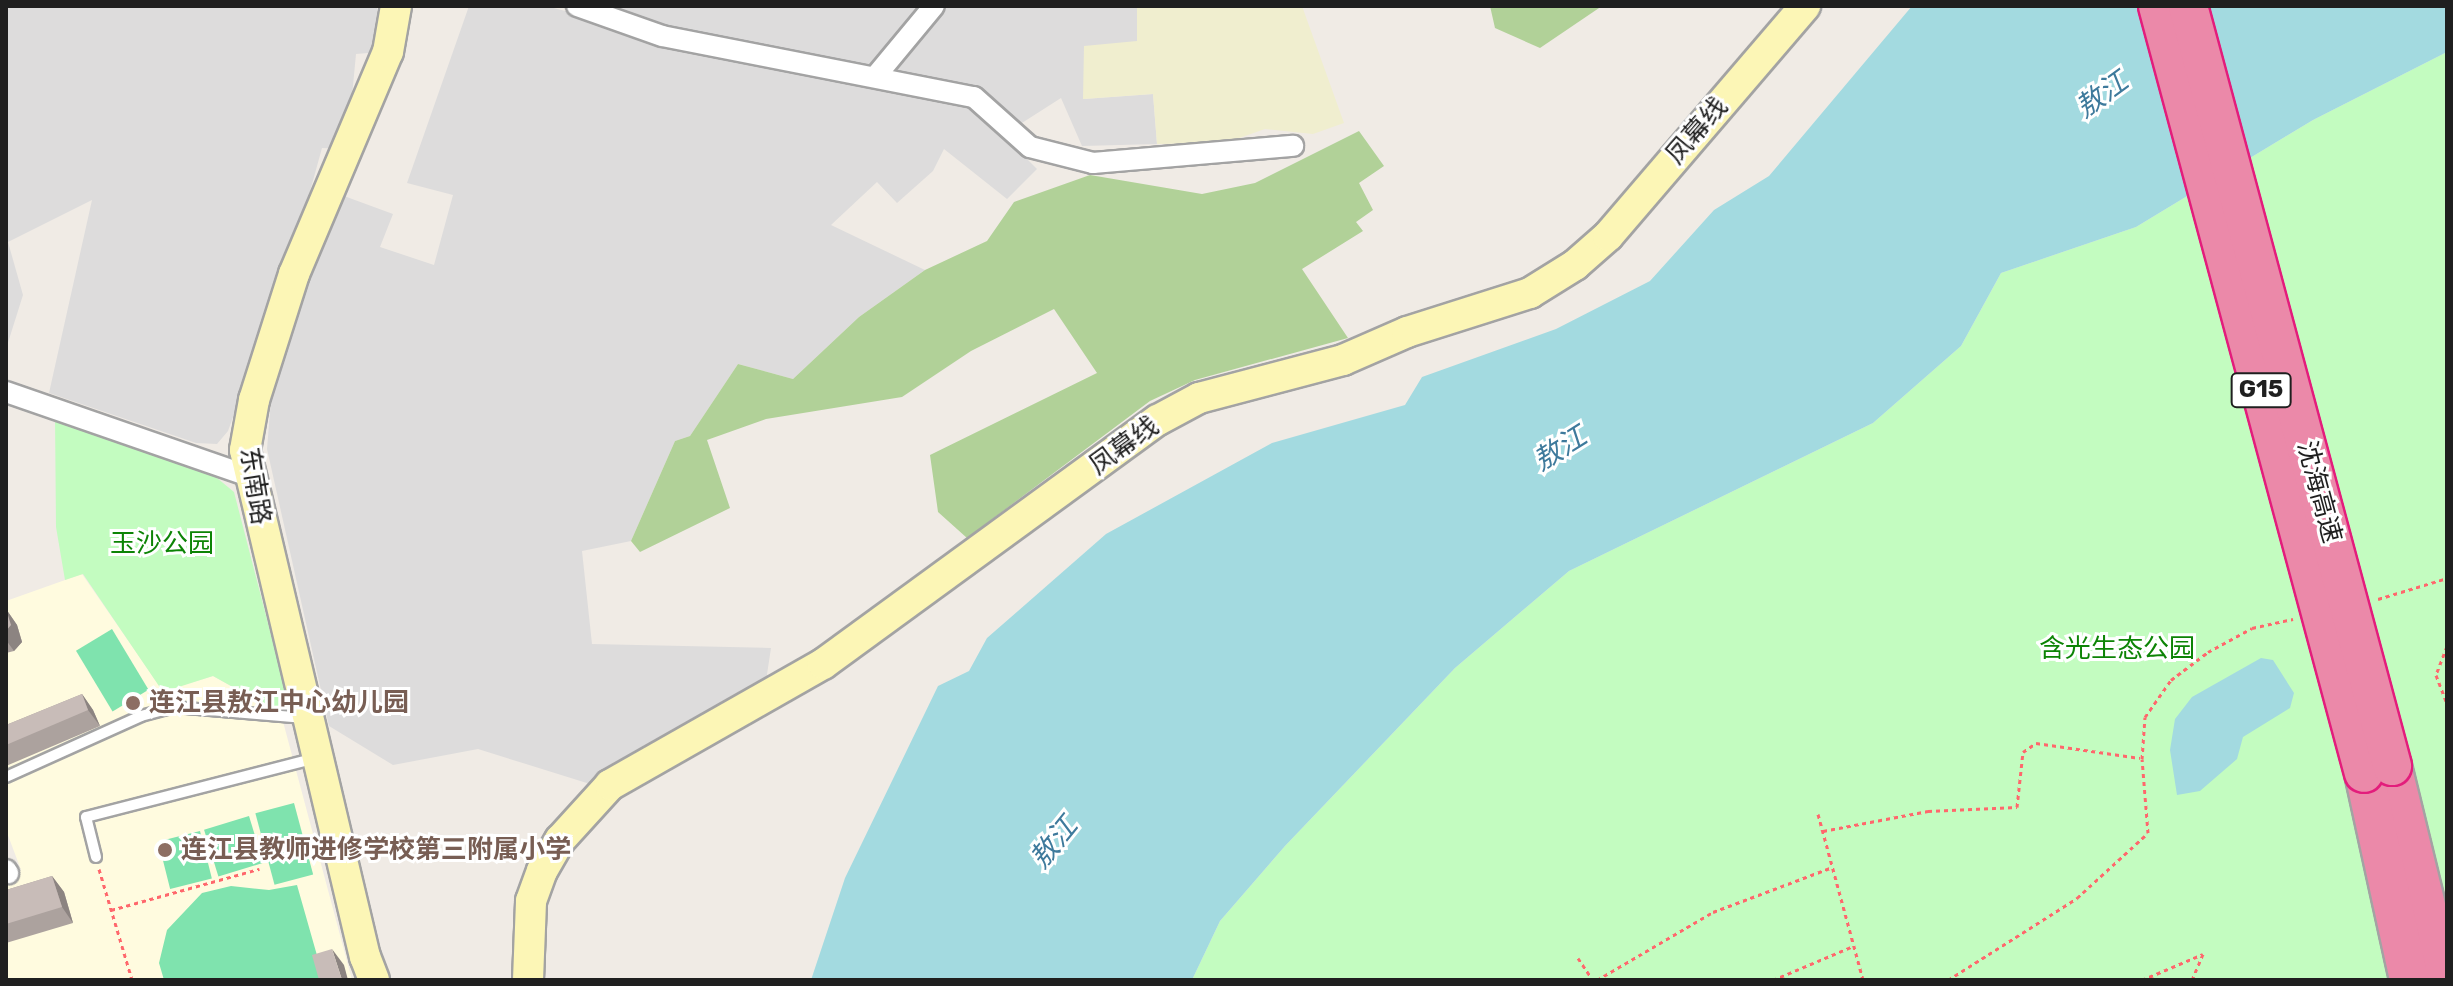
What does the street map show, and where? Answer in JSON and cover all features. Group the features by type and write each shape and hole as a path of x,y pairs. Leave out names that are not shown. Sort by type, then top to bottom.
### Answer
{"highway":[{"name":"沈海高速","path":"2158,6 2378,770 2444,980"},
{"name":"沈海高速","path":"2188,6 2378,770 2409,980"}],"main road":[{"name":"东南路","path":"374,980 307,718 245,450 254,400 294,274 388,52 396,6"},
{"name":"凤幕线","path":"528,980 531,901 554,850 610,785 823,664 1185,405 1246,384 1343,360 1407,332 1530,293 1575,265 1608,236 1805,6"}],"street":[{"path":"577,6 662,36 974,97 1030,147 1093,163 1293,146"},
{"path":"875,77 934,6"},
{"path":"6,392 249,476"}],"lane":[{"path":"6,777 141,716 174,707 307,718"},
{"path":"96,857 86,817 317,758"}],"path":[{"path":"2374,599 2447,578"},
{"path":"1948,980 2077,898 2148,833 2142,759 2145,717 2171,680 2208,652 2252,628 2299,618"},
{"path":"2447,646 2436,675 2447,703"},
{"path":"1823,831 1928,811 2017,807 2023,752 2036,743 2142,759"},
{"path":"1818,814 1830,868 1863,980"},
{"path":"96,857 132,980"},
{"path":"1578,958 1595,980 1713,912 1830,868"},
{"path":"111,910 259,869"},
{"path":"1773,980 1852,947"},
{"path":"2142,980 2203,954 2192,980"},
{"path":"700,980 724,980"}],"shaded area":[{"path":"6,6 377,6 380,52 356,54 347,149 322,148 296,242 228,431 217,444 196,443 49,393 92,200 8,242 23,295 6,349"},
{"path":"469,6 546,6 569,12 571,6 1137,6 1138,41 1084,99 1153,94 1157,144 1082,146 1061,98 1003,135 1037,169 1007,199 944,149 933,171 897,203 877,182 831,225 925,270 859,317 793,379 738,364 690,436 675,441 631,541 582,551 592,644 771,648 766,681 590,784 478,749 393,765 329,726 267,449 272,387 309,274 344,196 393,214 380,247 434,265 453,195 407,183"},
{"path":"1137,6 1302,6 1344,123 1313,134 1265,129 1225,143 1157,144 1153,94 1083,99 1084,46 1137,41"},
{"name":"连江县教师进修学校第三附属小学","path":"82,574 163,691 213,676 281,714 352,980 6,980 6,874 21,870 6,830 6,601"}],"green space":[{"path":"1490,6 1602,6 1540,48 1495,28"},
{"name":"含光生态公园","path":"2447,52 2447,980 1192,980 1220,921 1285,846 1455,668 1569,571 1873,423 1961,346 2001,273 2136,227 2313,120"},
{"path":"1359,131 1384,166 1359,183 1373,210 1356,222 1363,231 1302,269 1348,338 1195,380 1150,401 967,538 938,512 930,455 1097,373 1054,309 971,351 902,397 766,419 707,440 730,508 640,552 631,541 675,441 690,436 738,364 793,379 859,317 925,270 987,241 1014,202 1090,175 1202,194 1255,183"},
{"name":"玉沙公园","path":"55,418 211,473 234,492 291,712 281,714 213,676 163,692 83,574 65,580 56,527"},
{"path":"112,629 149,690 113,711 76,651"},
{"path":"294,803 313,874 275,885 255,813"},
{"path":"249,816 263,863 218,877 204,830"},
{"path":"200,831 212,879 170,889 158,841"},
{"path":"297,885 324,980 164,980 159,963 167,930 202,893 231,886 269,890"}],"water":[{"name":"敖江","path":"1912,6 2447,6 2447,52 2313,120 2136,227 2001,273 1961,346 1873,423 1569,571 1455,668 1285,846 1220,921 1192,980 811,980 845,878 938,686 969,671 987,638 1106,534 1272,443 1405,405 1422,377 1556,329 1650,281 1714,210 1769,176"},
{"path":"2261,658 2273,660 2294,693 2290,708 2243,737 2237,759 2200,791 2177,795 2170,750 2175,719 2192,697"}],"building":[{"path":"6,609 11,625 6,631"},
{"path":"82,694 88,710 6,745 6,725"},
{"path":"52,876 62,907 6,924 6,890"},
{"path":"332,949 342,980 319,980 312,955"}],"place":[{"name":"连江县敖江中心幼儿园","path":"133,703"},
{"name":"连江县教师进修学校第三附属小学","path":"165,850"}]}
